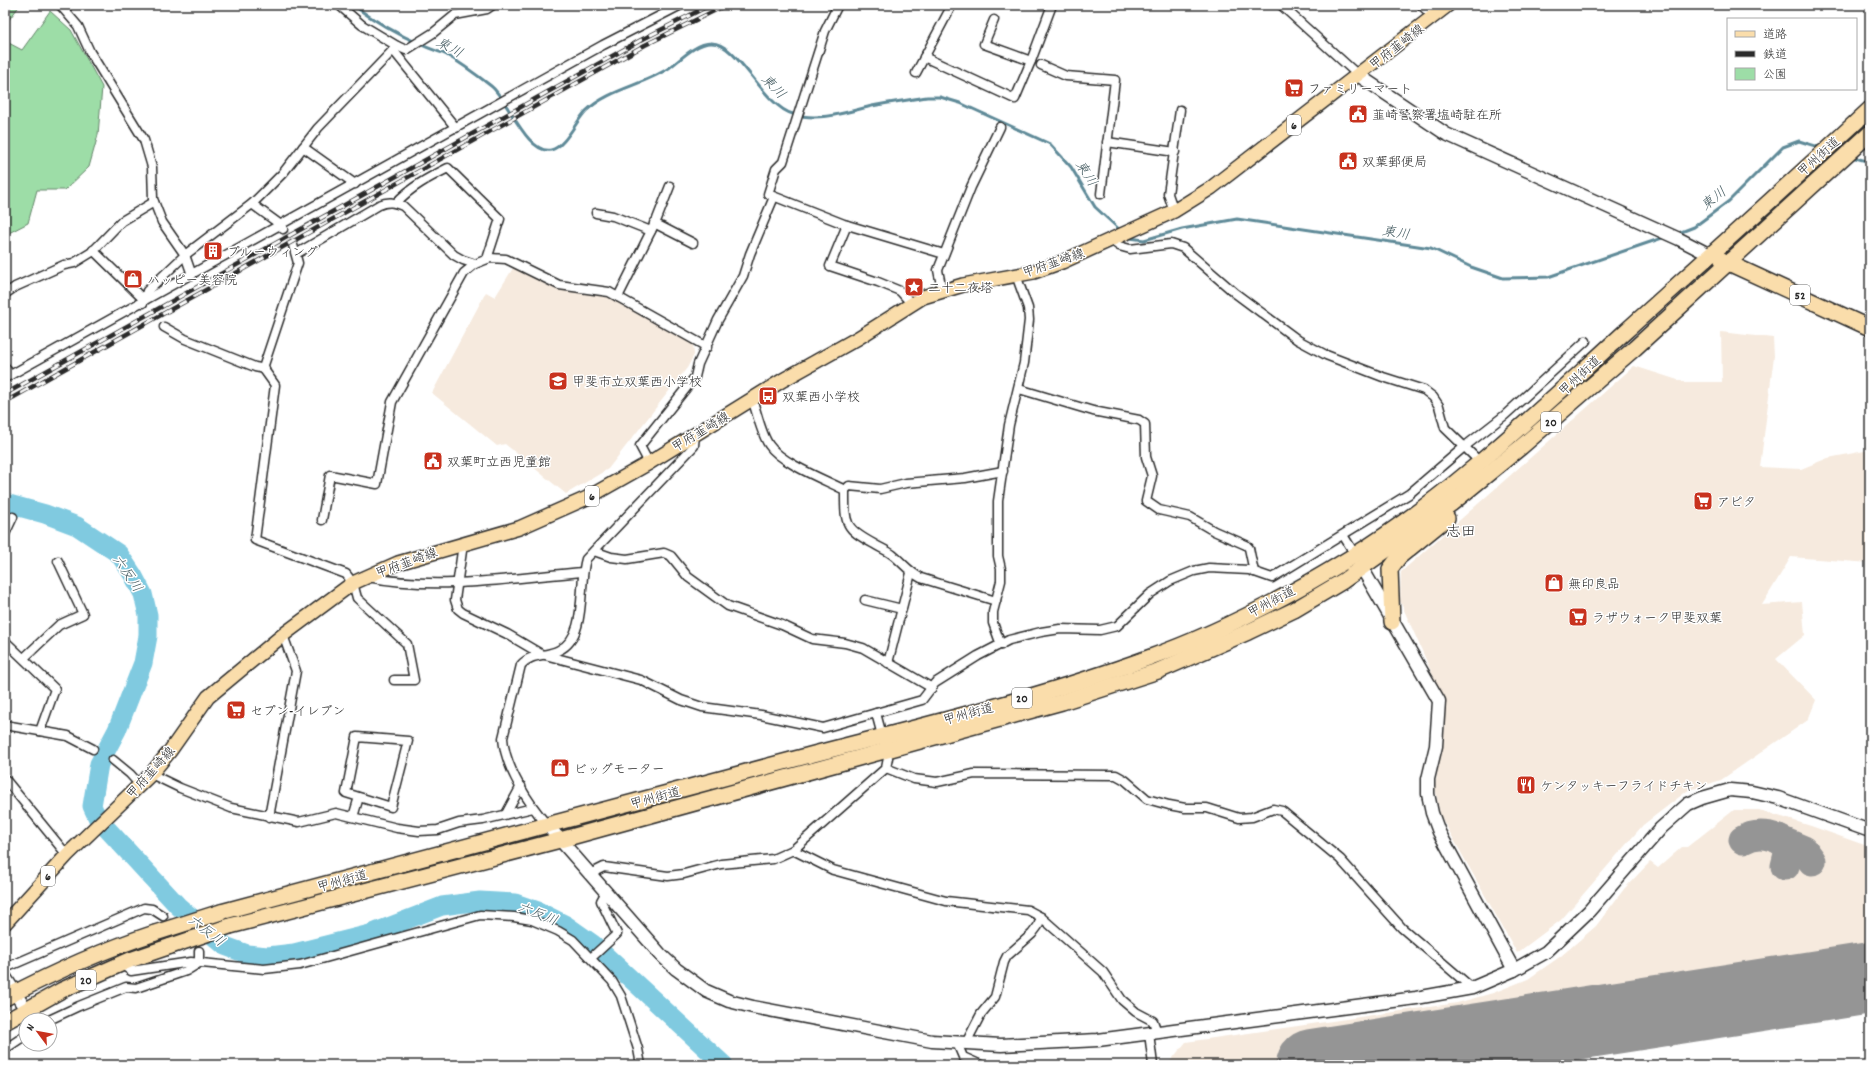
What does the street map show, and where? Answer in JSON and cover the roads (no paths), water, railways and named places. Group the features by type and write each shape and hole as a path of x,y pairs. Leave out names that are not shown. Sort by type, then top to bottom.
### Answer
{"highway":[{"name":"甲州街道","path":"10,995 57,971 120,944 221,912 548,826 1061,687 1150,657 1201,637 1253,611 1355,554 1435,498 1536,415 1870,109"},
{"name":"甲州街道","path":"5,1022 62,990 121,964 230,926 560,840 1062,702 1158,671 1248,632 1294,610 1343,581 1450,504 1521,447 1730,262 1870,133"},
{"name":"52","path":"1710,255 1730,262 1870,328"},
{"name":"20","path":"1392,622 1390,569 1399,557 1495,478 1521,447"}],"main road":[{"name":"甲府韮崎線","path":"5,923 67,855 151,774 170,752 208,697 284,635 354,583 398,563 519,528 588,498 649,463 752,399 858,338 911,303 942,290 1034,272 1062,262 1174,211 1211,188 1448,5"}],"street":[{"path":"60,5 78,26 90,52 144,140 152,167 154,202 162,222 185,255 192,275"},
{"path":"339,5 362,25 395,48 456,128"},
{"path":"395,48 406,50 455,15 487,9 493,5"},
{"path":"5,367 7,377 143,301 281,227 603,45 681,5"},
{"path":"838,5 825,31 802,109 783,162 776,169 768,194 847,225 944,254"},
{"path":"916,73 952,5"},
{"path":"924,57 1015,100 1052,5"},
{"path":"1281,5 1358,75 1446,134 1679,239 1710,255"},
{"path":"1421,5 1433,16"},
{"path":"994,20 984,44 1031,61"},
{"path":"143,301 146,291 185,255 252,204 283,173 318,128 395,48"},
{"path":"1041,65 1066,76 1115,80 1101,194"},
{"path":"1174,211 1168,194 1180,110"},
{"path":"942,290 938,270 971,187 1000,127"},
{"path":"1107,142 1175,152"},
{"path":"302,147 355,184"},
{"path":"396,203 405,193 420,182 448,168 500,220 487,260"},
{"path":"618,297 653,227 670,186"},
{"path":"649,463 640,446 696,377 698,364 718,320 743,276 750,254 774,197"},
{"path":"5,294 15,287 64,265 74,263 93,250 122,221 154,202"},
{"path":"296,254 386,202 396,203 403,206 454,255 475,264"},
{"path":"252,204 281,227"},
{"path":"596,213 653,227 693,243"},
{"path":"847,225 830,266 900,291 911,303"},
{"path":"1113,238 1119,246 1130,249 1171,244 1183,248 1241,297 1298,340 1326,356 1424,390 1433,396 1439,406 1445,428 1480,462"},
{"path":"293,245 298,263 264,365 275,385 255,540 346,574 354,583 357,598 407,644 414,680 394,680"},
{"path":"93,250 143,301"},
{"path":"322,520 330,475 377,484 392,402 464,273 475,264 487,260 506,259 559,285 609,292 707,347"},
{"path":"1000,645 993,622 993,612 1001,581 997,520 998,501 1009,425 1019,389 1029,320 1028,308 1016,275"},
{"path":"164,327 185,339 255,367 265,369"},
{"path":"464,544 455,600 458,609 463,613 507,634 541,654 640,680 681,700 702,706 761,715 823,728 922,700 935,683 1009,640 1060,629 1100,630 1117,626 1150,594 1170,581 1194,571 1209,568 1249,570 1272,578 1409,494 1464,447 1505,415 1586,341"},
{"path":"1019,389 1093,411 1139,420 1145,424 1146,457 1152,476 1146,501 1159,510 1190,517 1214,531 1246,545 1249,548 1254,572"},
{"path":"752,399 768,444 773,451 783,459 807,472 845,490"},
{"path":"695,434 694,446 586,559 582,572 582,598 578,624 567,645 559,650 526,659 520,665 503,738 503,748 533,808 661,955 676,969 706,991 729,1002 932,1041 1001,1045 1048,1044 1153,1033 1409,999 1472,988 1514,970 1546,952 1589,911 1661,828 1688,804 1702,798 1730,790 1752,792 1778,798 1870,831"},
{"path":"996,601 921,578 911,573 893,555 852,532 845,512 845,490 849,486 880,489 906,483 965,478 1003,471"},
{"path":"5,534 13,517"},
{"path":"1343,535 1439,701 1436,746 1428,780 1428,794 1432,814 1439,832 1514,970"},
{"path":"594,551 611,557 627,558 664,553 671,556 688,577 728,606 782,625 812,639 845,643 863,648 932,688"},
{"path":"24,658 59,625 83,614 58,561"},
{"path":"366,577 407,583 457,582 582,572"},
{"path":"888,663 911,573"},
{"path":"865,600 902,609"},
{"path":"269,817 296,671 284,635"},
{"path":"6,642 56,689 40,731"},
{"path":"590,874 604,867 668,876 684,874 721,864 773,859 793,850 886,768 888,758 876,713"},
{"path":"5,725 68,736 94,749"},
{"path":"357,737 408,741 391,807 359,797 346,793 357,737"},
{"path":"112,760 130,774 140,785"},
{"path":"886,768 914,779 937,782 974,774 1116,775 1125,780 1147,799 1169,805 1185,808 1207,808 1239,818 1252,817 1273,810 1282,812 1340,859 1402,928 1472,988"},
{"path":"151,774 180,788 231,808 299,822 336,813 397,828 438,830 459,823 483,820 533,808"},
{"path":"5,779 67,855"},
{"path":"506,814 521,786"},
{"path":"353,817 359,797"},
{"path":"793,850 808,856 833,870 946,901 1028,910 1041,917 1103,972 1122,1000 1136,1012 1153,1021 1153,1065"},
{"path":"592,957 616,934 601,901 606,892"},
{"path":"5,964 10,966 144,908 152,908 163,916"},
{"path":"121,964 131,971 192,962 249,968 288,967 480,915 514,917 543,924 573,940 592,957 612,982 620,996 638,1049 641,1065"},
{"path":"981,1065 963,1057 962,1043 981,1014 995,997 1007,956 1032,934 1038,926 1041,917"},
{"path":"199,951 199,962"},
{"path":"58,1016 126,987 136,988 186,971 199,962"},
{"path":"5,977 10,995 26,1010"},
{"path":"5,1049 18,1040"}],"waterway":[{"name":"東川","path":"353,5 377,22 395,32 445,54 463,65 491,86 497,92 526,135 534,144 542,149 551,150 561,144 582,115 605,97 659,74 694,49 711,43 721,45 731,53 771,99 782,109 793,114 823,117 886,103 927,97 940,97 960,103 1050,144 1071,167 1095,207 1121,231"},
{"name":"東川","path":"1676,234 1694,227 1729,201 1783,147 1799,141 1822,148"},
{"name":"東川","path":"1852,157 1870,162"},
{"name":"東川","path":"1127,236 1130,238 1144,240 1182,229 1237,219 1431,248 1471,267 1503,278 1548,277 1665,237"},
{"name":"六反川","path":"5,503 45,514 77,526 119,554 133,575 143,594 148,615 148,636 143,663 117,730 99,764 92,806 98,819 178,906 225,946 247,954 268,956 294,953 370,934 442,906 480,901 515,903 538,911 566,925 593,944 724,1065"}],"tunnel":[{"path":"283,229 293,245"},
{"path":"163,916 199,951"}],"railway":[{"path":"5,394 641,40 710,5"},
{"path":"5,402 645,45 726,5"}],"place":[{"name":"ファミリーマート","path":"1294,88"},
{"name":"韮崎警察署塩崎駐在所","path":"1358,114"},
{"name":"双葉郵便局","path":"1348,161"},
{"name":"ブルーウィング","path":"213,251"},
{"name":"ハッピー美容院","path":"133,279"},
{"name":"二十二夜塔","path":"914,287"},
{"name":"甲斐市立双葉西小学校","path":"558,381"},
{"name":"双葉西小学校","path":"768,396"},
{"name":"双葉町立西児童館","path":"433,461"},
{"name":"アピタ","path":"1703,501"},
{"name":"無印良品","path":"1554,583"},
{"name":"ラザウォーク甲斐双葉","path":"1578,617"},
{"name":"セブン-イレブン","path":"236,710"},
{"name":"ビッグモーター","path":"560,768"},
{"name":"ケンタッキーフライドチキン","path":"1526,785"}],"district":[{"name":"志田","path":"1461,531"}]}
